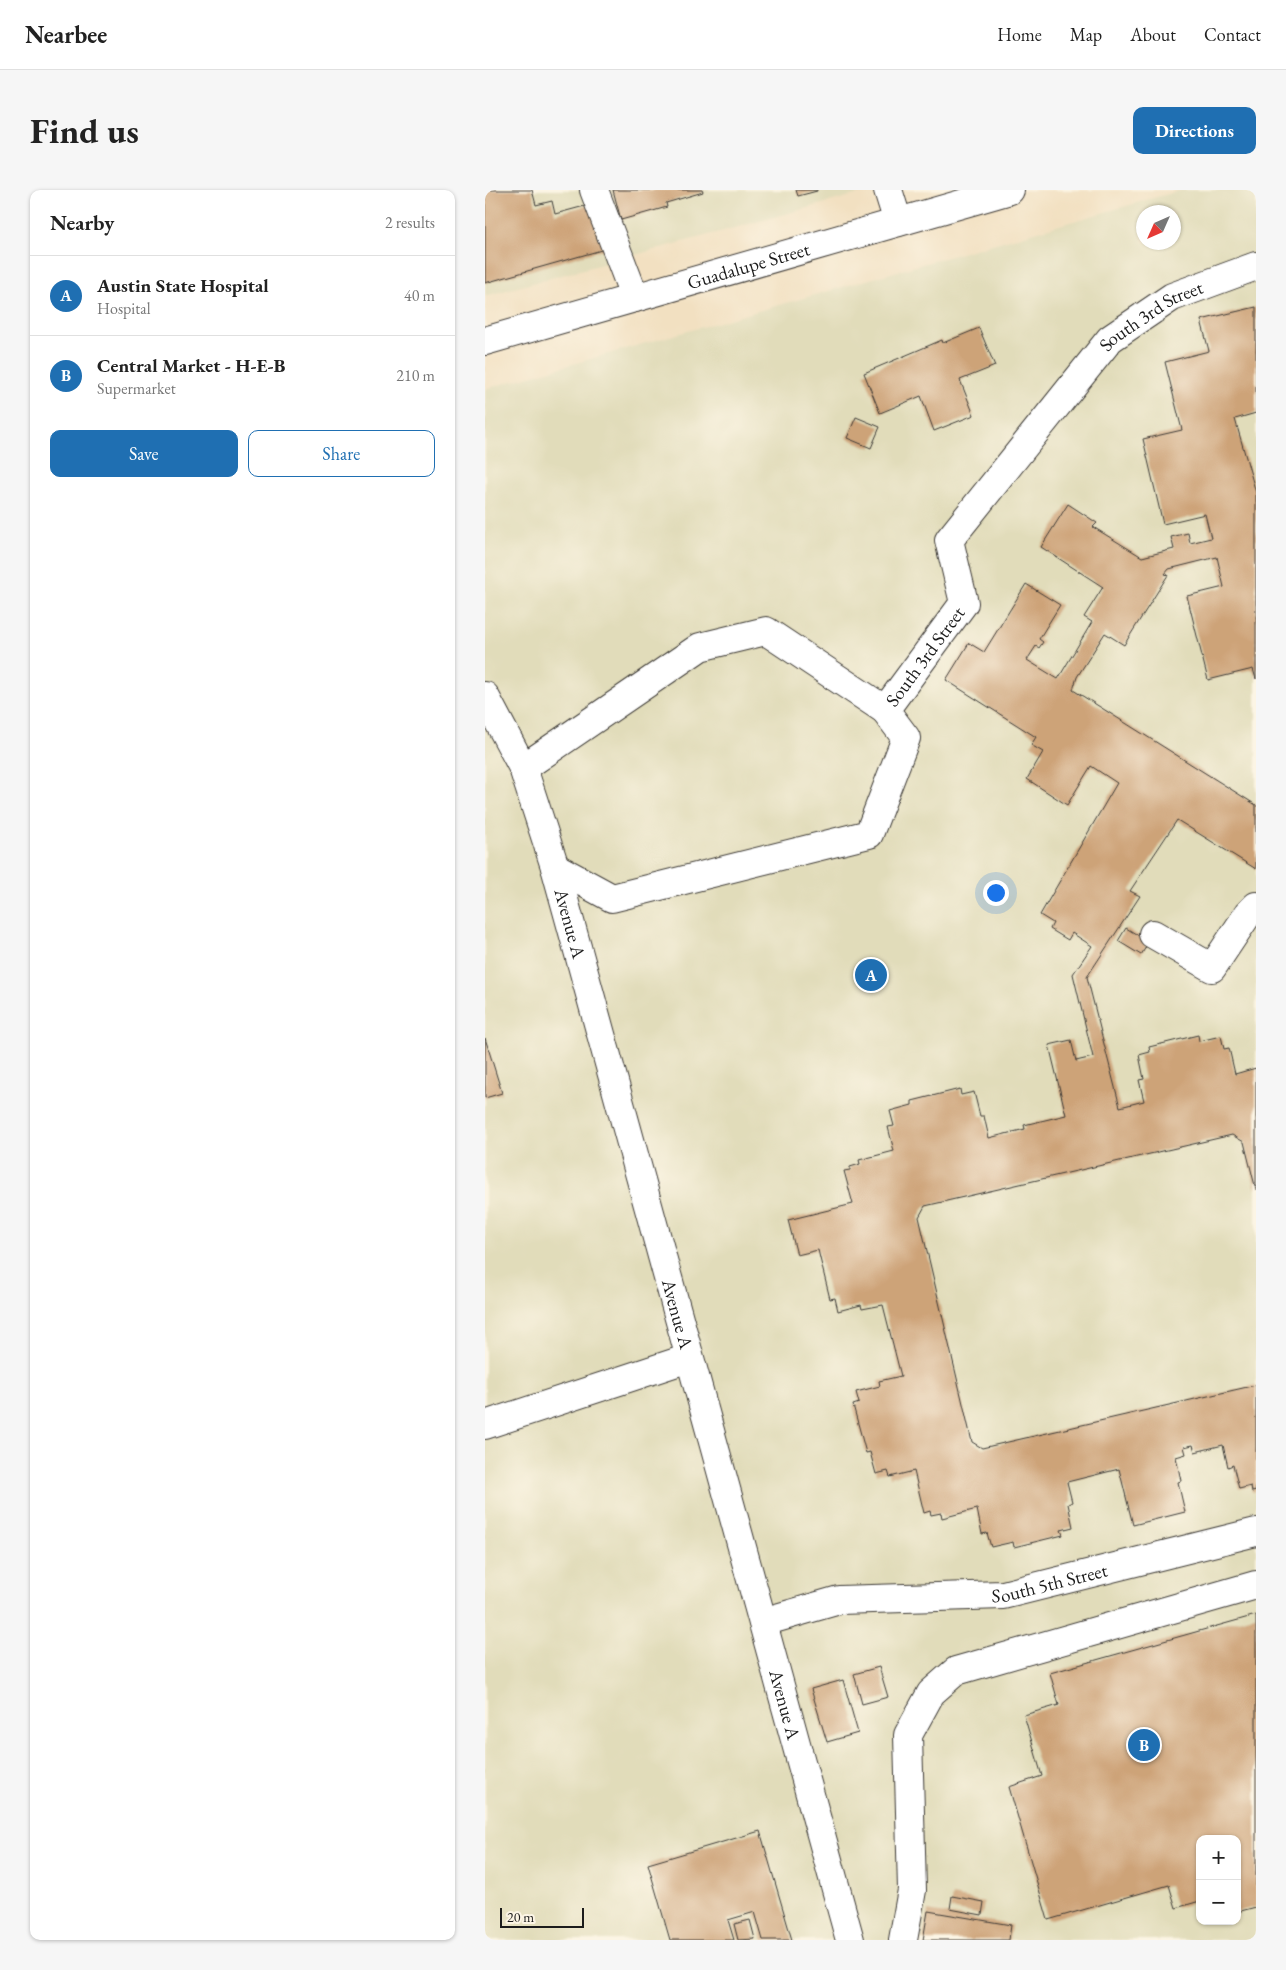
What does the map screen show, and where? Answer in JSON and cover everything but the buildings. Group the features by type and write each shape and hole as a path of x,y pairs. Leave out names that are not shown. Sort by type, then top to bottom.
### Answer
{"main road":[{"path":"593,190 635,298"},
{"path":"888,190 898,222"},
{"name":"Guadalupe Street","path":"485,341 1008,190"},
{"name":"South 3rd Street","path":"523,768 700,647 766,631 885,710 964,604 949,540 1110,339 1173,296 1256,266"},
{"name":"Avenue A","path":"485,696 523,768 555,868 850,1940"},
{"path":"555,868 612,898 869,834 906,738 885,710"},
{"path":"1153,934 1212,968 1248,914 1256,906"},
{"path":"485,1425 689,1358"},
{"name":"South 5th Street","path":"763,1622 839,1600 1003,1595 1256,1532"},
{"path":"903,1940 912,1890 908,1735 931,1693 956,1671 1256,1585"}],"shaded area":[{"path":"485,190 873,190 485,296"},
{"path":"1182,190 1256,190 1256,1940 485,1940 485,389"}],"place":[{"name":"Austin State Hospital","path":"871,975"},
{"name":"Central Market - H-E-B","path":"1144,1745"}]}
